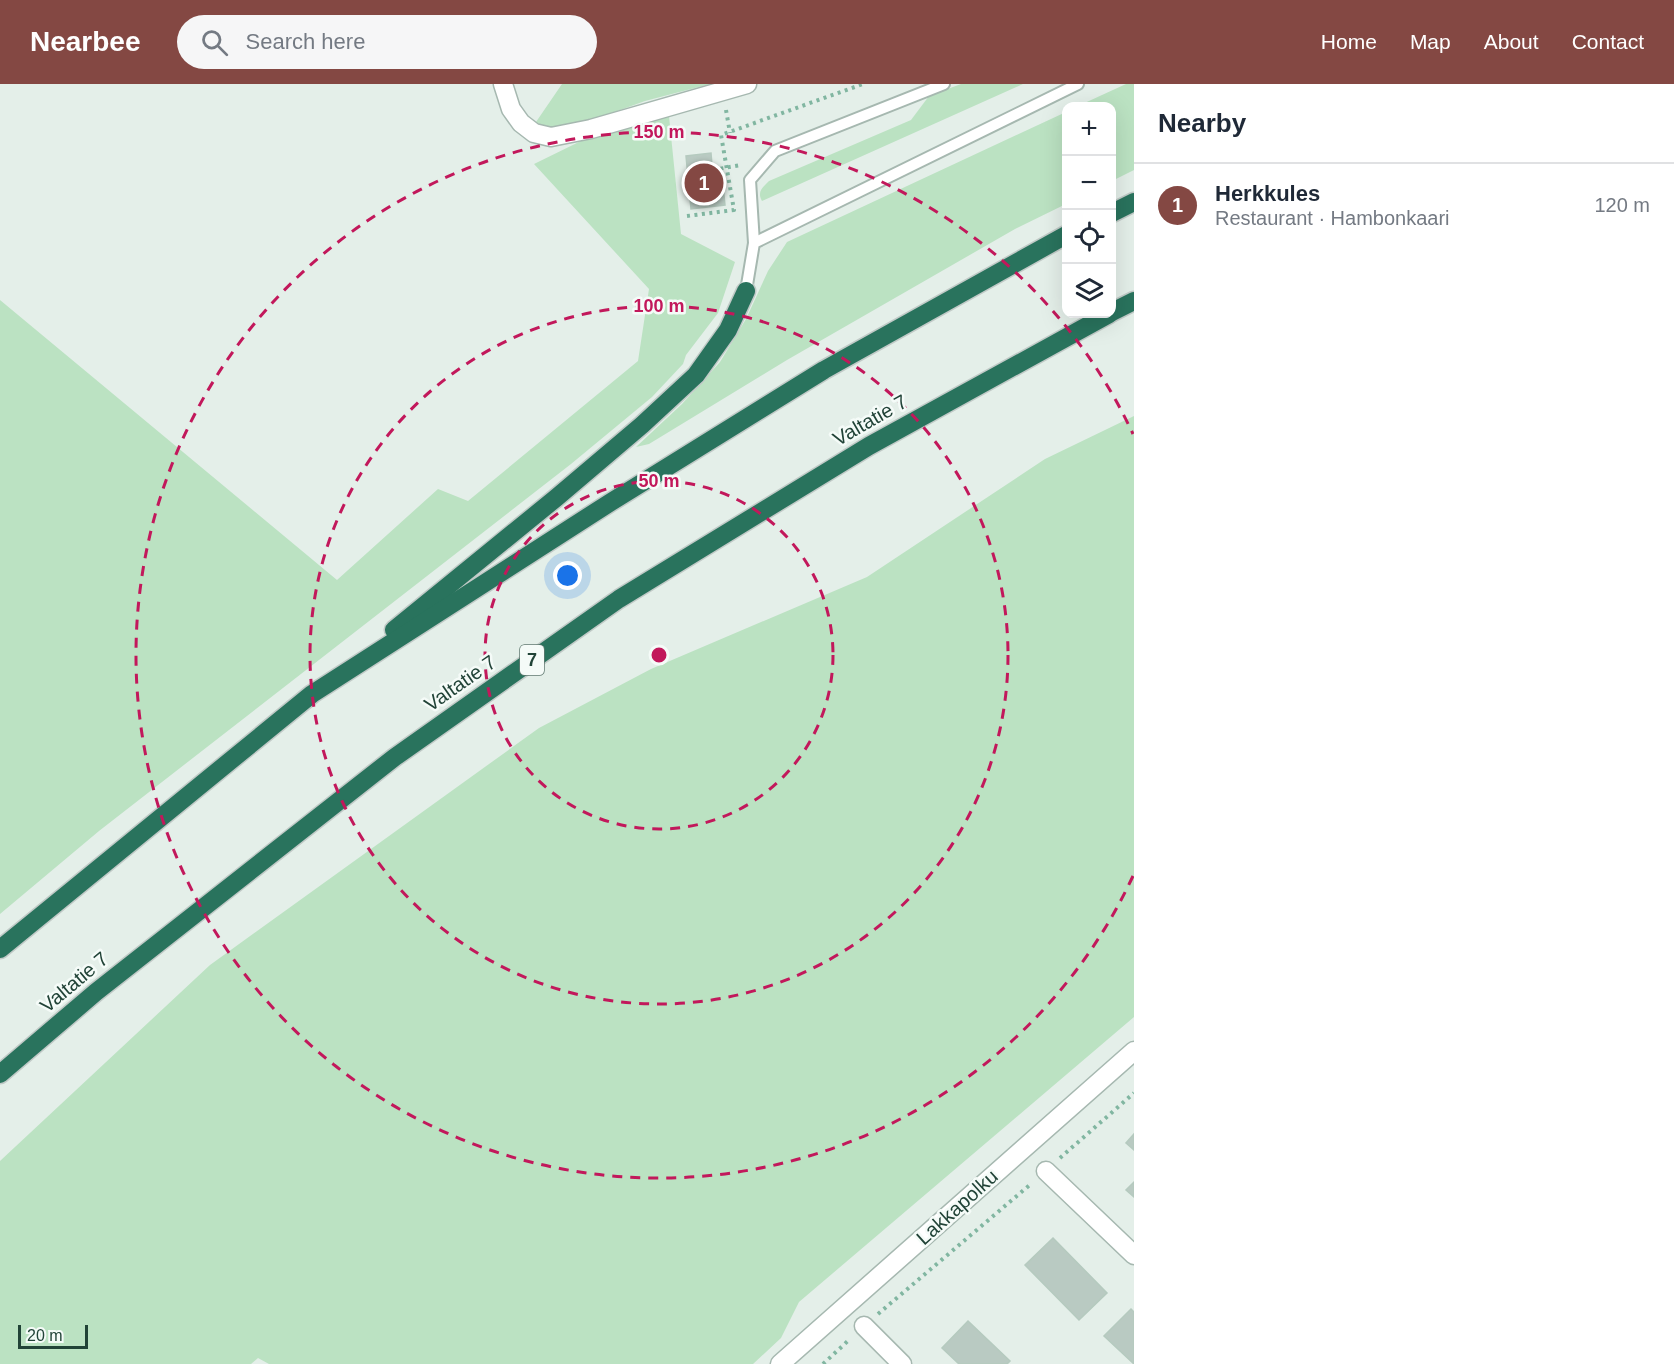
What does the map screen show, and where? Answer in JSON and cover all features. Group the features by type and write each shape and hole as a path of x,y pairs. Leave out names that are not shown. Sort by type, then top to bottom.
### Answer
{"highway":[{"path":"1116,211 1134,202"},
{"path":"312,694 824,370 1062,237"},
{"path":"0,949 312,694 466,573 642,425 696,375 728,330 746,291"},
{"name":"Valtatie 7","path":"1116,310 1134,301"},
{"name":"Valtatie 7","path":"0,1074 96,992 395,757 619,599 869,446 1101,318"}],"street":[{"path":"503,84 511,109 520,123 534,133 551,137 591,129 747,84"},
{"name":"Lakkapolku","path":"780,1364 1134,1051"},
{"path":"1046,1170 1134,1255"},
{"path":"864,1326 902,1364"}],"lane":[{"path":"746,291 754,243 750,180 775,151 944,84"},
{"path":"754,243 1078,84"}],"path":[{"path":"823,1364 864,1326 1134,1094"}],"green space":[{"path":"562,84 710,84 645,101 598,118 561,128 546,128 536,122"},
{"path":"961,84 1023,84 762,201 760,193 769,181 911,120 929,96"},
{"path":"1126,84 1134,84 1134,170 1116,179 1116,102 1087,102"},
{"path":"1062,114 1062,206 1015,229 787,360 649,444 636,447 682,404 720,362 746,319 768,271 787,242"},
{"path":"669,116 681,234 735,262 718,313 686,355 683,364 652,397 571,464 99,831 0,914 0,300 337,580 438,489 468,501 638,361 649,289 534,164 583,140"},
{"path":"1134,416 1134,1017 799,1302 781,1338 753,1364 269,1364 258,1358 251,1364 0,1364 0,1161 210,965 539,728 651,669 867,577 1045,459"}],"building":[{"path":"711,153 713,177 722,176 725,205 691,209 686,156"},
{"path":"1134,1134 1134,1150 1126,1143"},
{"path":"1134,1182 1134,1197 1126,1190"},
{"path":"1053,1238 1107,1293 1079,1320 1025,1265"},
{"path":"1131,1309 1134,1312 1134,1364 1104,1336"},
{"path":"968,1321 1010,1361 1007,1364 959,1364 942,1348"}],"place":[{"name":"Herkkules","path":"704,183"}]}
